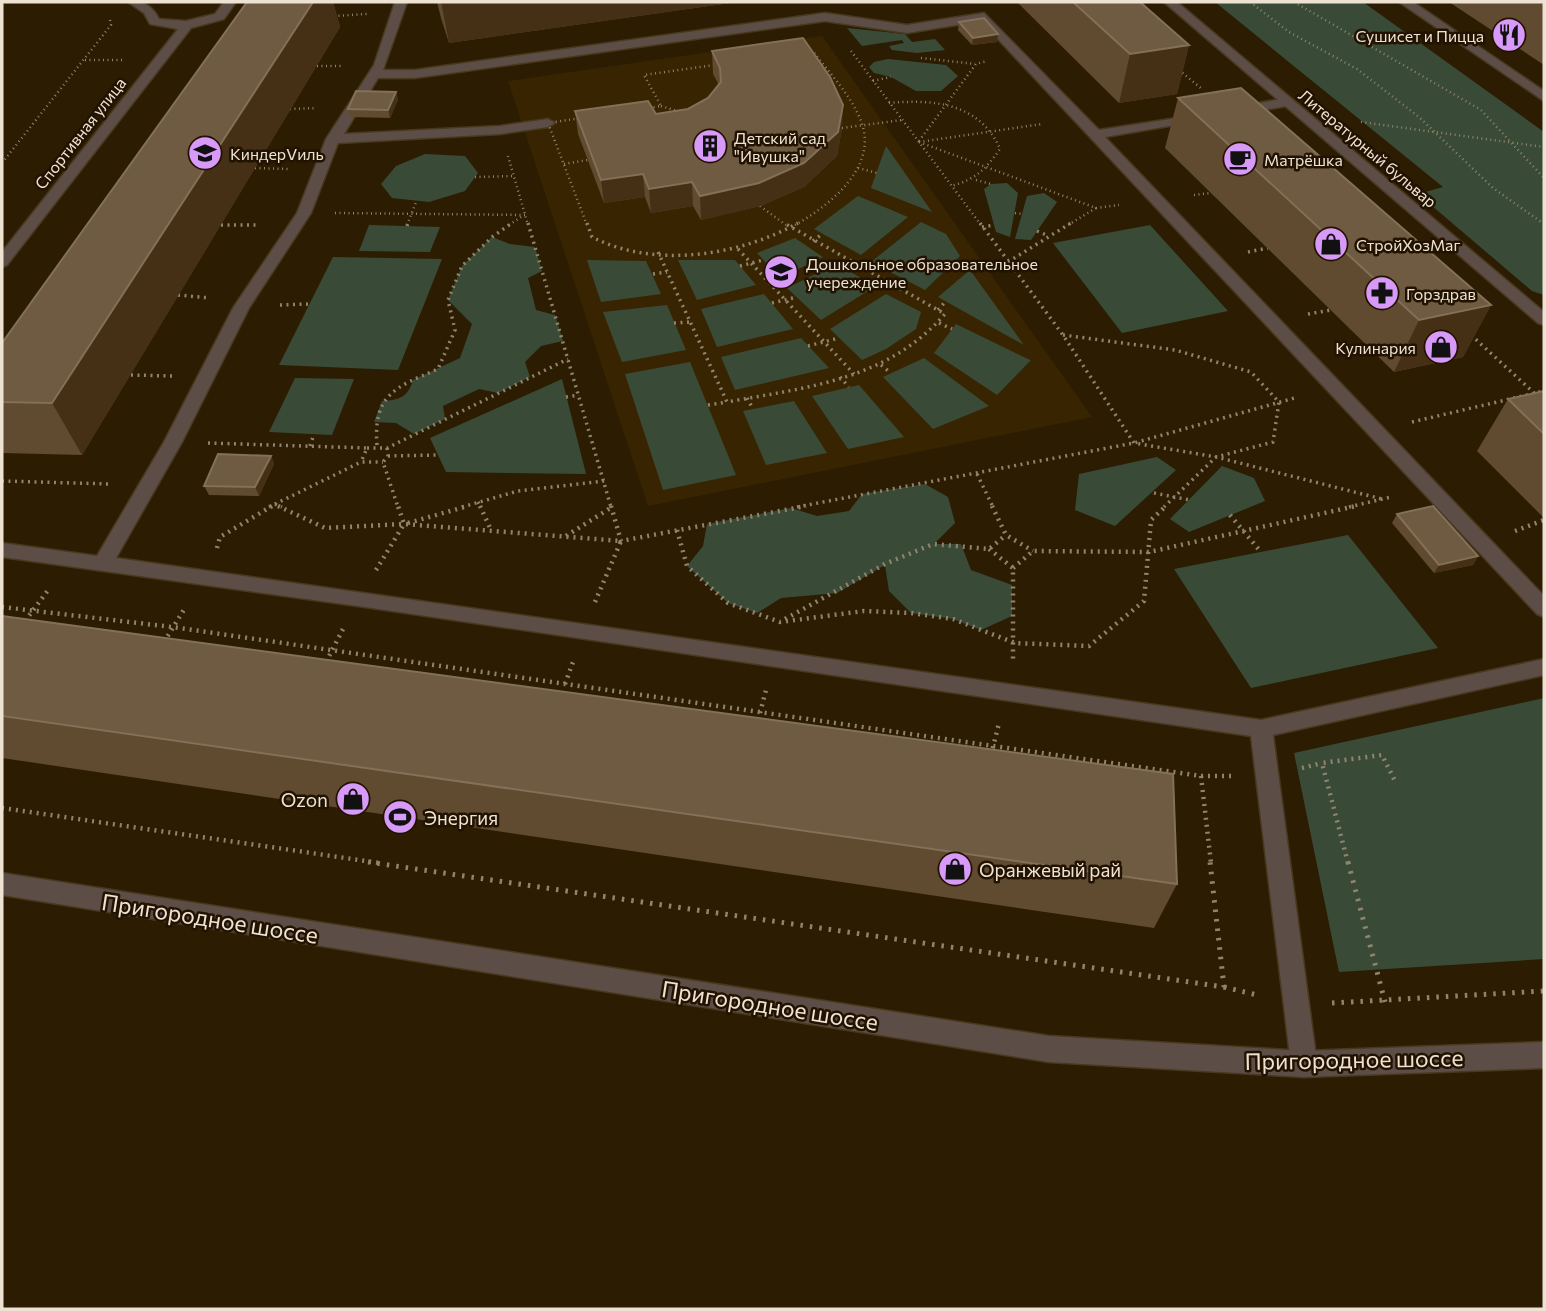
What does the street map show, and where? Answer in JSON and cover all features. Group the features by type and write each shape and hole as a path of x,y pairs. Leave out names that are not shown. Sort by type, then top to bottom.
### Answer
{"street":[{"path":"134,2 154,6 150,18 160,24 186,26 213,19 229,5 245,2"},
{"path":"102,565 173,442 241,308 304,214 333,139 380,65 401,2"},
{"name":"Литературный бульвар","path":"1170,2 1544,320"},
{"path":"1405,2 1544,97"},
{"path":"373,74 415,75 825,17 907,29 984,17 1077,119 1544,609"},
{"name":"Спортивная улица","path":"2,262 186,26"},
{"path":"759,26 771,43"},
{"path":"1093,135 1287,102"},
{"path":"333,139 500,130 548,123"},
{"path":"2,550 1261,729 1544,667"},
{"path":"1261,729 1304,1064"},
{"name":"Пригородное шоссе","path":"2,884 1049,1049 1304,1064 1544,1055"}],"path":[{"path":"1250,2 1289,32 1357,69 1419,117 1493,188 1544,224"},
{"path":"1294,2 1481,110 1544,178"},
{"path":"2,163 111,25 110,13"},
{"path":"330,16 369,14 370,22"},
{"path":"825,17 1063,335 1134,443 1216,457 1382,499"},
{"path":"661,106 644,75 813,51 863,126 863,152 858,168 844,189 792,229 737,249 657,253 618,250 592,237 548,123 661,106 685,113"},
{"path":"919,142 976,64 1016,51"},
{"path":"1172,63 1202,90"},
{"path":"317,66 351,66"},
{"path":"873,81 891,77"},
{"path":"952,83 960,86"},
{"path":"889,103 913,100 946,105 973,113 995,131 1000,149 975,180"},
{"path":"290,109 329,107"},
{"path":"919,142 1077,119"},
{"path":"842,128 902,120"},
{"path":"1360,122 1544,147"},
{"path":"500,130 621,541"},
{"path":"919,142 1096,208 1008,262"},
{"path":"564,164 588,160"},
{"path":"255,168 296,170"},
{"path":"858,168 877,173"},
{"path":"475,177 514,176"},
{"path":"951,186 975,180 991,184"},
{"path":"407,226 417,200"},
{"path":"708,405 854,374 894,359 930,336 945,314 792,229 760,206"},
{"path":"1015,213 1022,214"},
{"path":"220,225 266,225 304,214 525,215"},
{"path":"377,445 374,422 382,401 394,389 438,369 455,330 448,300 462,266 492,237 525,215"},
{"path":"1084,215 1093,219"},
{"path":"982,227 994,225"},
{"path":"1037,230 1049,236"},
{"path":"813,241 822,234"},
{"path":"737,249 854,374"},
{"path":"657,253 727,402"},
{"path":"740,266 763,260"},
{"path":"871,273 879,266"},
{"path":"653,274 667,272"},
{"path":"772,303 797,297"},
{"path":"938,310 946,301"},
{"path":"1300,316 1331,310"},
{"path":"674,323 690,322"},
{"path":"939,323 952,329"},
{"path":"1461,326 1544,402"},
{"path":"1063,335 1175,349 1251,372 1279,402"},
{"path":"808,345 839,338"},
{"path":"173,442 367,448 377,445 387,448 568,359"},
{"path":"880,364 891,373"},
{"path":"131,375 182,376"},
{"path":"840,377 849,387"},
{"path":"275,504 325,528 404,524 621,541 1134,443 1335,387"},
{"path":"1404,424 1544,391"},
{"path":"566,397 579,395"},
{"path":"747,398 753,409"},
{"path":"677,530 687,566 728,603 780,622 864,611 911,613 953,619 1015,643 1089,646 1144,601 1150,520 1216,457 1273,442 1279,402"},
{"path":"310,446 314,434"},
{"path":"361,462 367,448"},
{"path":"388,456 438,455"},
{"path":"976,474 1006,534 1033,551 1149,552 1245,533 1428,487"},
{"path":"2,481 115,484"},
{"path":"404,524 518,491 604,481"},
{"path":"1154,493 1190,500"},
{"path":"478,502 491,530"},
{"path":"565,536 611,507"},
{"path":"1230,515 1261,552"},
{"path":"1510,532 1544,520"},
{"path":"780,622 837,593 885,564 933,544 989,549 1006,534"},
{"path":"1013,568 1033,551"},
{"path":"2,607 172,627 1201,775 1224,987"},
{"path":"760,713 780,622"},
{"path":"481,686 486,673"},
{"path":"650,710 653,697"},
{"path":"824,735 827,722"},
{"path":"1385,1002 1322,763 1382,755 1395,781"},
{"path":"2,808 1224,987 1297,1004 1385,1002 1544,991"}],"shaded area":[{"name":"Дошкольное образовательное учереждение","path":"822,36 1092,417 648,506 508,81"}],"green space":[{"path":"1215,2 1363,2 1544,132 1544,295 1532,291 1418,194 1443,187"},
{"path":"847,28 905,34 912,42 935,39 945,50 917,53 892,50 889,46 904,43 902,40 862,46"},
{"path":"888,59 946,65 958,76 941,91 916,91 891,77 874,73 869,67 874,62"},
{"path":"886,146 932,212 871,188"},
{"path":"425,154 465,156 478,173 465,191 429,202 392,198 381,184 396,166"},
{"path":"1007,183 1018,193 1010,237 996,232 984,189 991,184"},
{"path":"1044,193 1057,202 1031,240 1015,239 1027,196"},
{"path":"858,196 908,217 861,255 814,229"},
{"path":"921,222 946,234 960,256 925,290 871,262"},
{"path":"369,225 440,227 430,252 359,251"},
{"path":"1150,225 1228,311 1122,333 1053,243"},
{"path":"492,237 510,244 535,247 542,271 528,278 536,310 555,315 563,341 541,346 525,362 530,377 498,393 479,389 443,406 445,419 414,434 396,423 374,422 382,401 402,396 409,390 413,380 460,358 472,324 448,300 462,266"},
{"path":"795,238 823,257 780,278 757,253"},
{"path":"333,257 442,259 398,370 279,365"},
{"path":"587,260 646,261 661,294 601,302"},
{"path":"678,260 735,260 756,285 697,300"},
{"path":"836,264 876,286 821,320 787,288"},
{"path":"970,270 1024,345 938,297"},
{"path":"764,294 793,329 717,347 701,309"},
{"path":"886,294 921,312 916,329 886,349 862,360 830,329"},
{"path":"667,305 686,350 622,362 603,312"},
{"path":"956,324 1031,360 997,395 934,353"},
{"path":"801,338 829,368 735,390 721,357"},
{"path":"924,358 989,406 933,429 883,377"},
{"path":"690,362 736,475 663,490 625,374"},
{"path":"295,378 354,379 332,435 269,432"},
{"path":"562,379 586,474 446,472 430,438"},
{"path":"859,385 904,437 848,449 812,396"},
{"path":"794,401 827,453 766,465 743,411"},
{"path":"1157,457 1176,470 1115,526 1075,510 1079,474"},
{"path":"1222,466 1254,478 1265,501 1189,532 1170,519"},
{"path":"925,484 948,497 955,523 934,544 961,544 971,570 1012,585 1012,616 981,630 953,619 911,613 889,591 885,565 837,593 781,598 757,613 728,603 687,566 703,546 707,524 791,508 817,516 849,511 862,494"},
{"path":"1348,535 1438,648 1251,688 1174,569"},
{"path":"1544,698 1544,959 1339,972 1294,753"}],"building":[{"path":"247,2 313,2 52,403 2,402 2,343"},
{"path":"1073,2 1140,2 1189,45 1130,54"},
{"path":"984,18 998,34 973,38 959,22"},
{"name":"Детский сад \"Ивушка\"","path":"803,38 830,77 843,105 838,132 804,163 759,183 700,196 692,182 649,189 643,174 601,180 575,111 648,101 656,114 688,109 708,98 721,82 720,68 712,51"},
{"path":"1241,88 1491,305 1419,320 1178,98"},
{"path":"356,91 396,92 388,110 348,109"},
{"path":"1544,391 1544,434 1508,399"},
{"path":"218,454 271,456 255,487 204,486"},
{"path":"1433,506 1478,556 1439,565 1397,514"},
{"path":"2,616 1173,774 1177,884 2,716"}],"place":[{"name":"Сушисет и Пицца","path":"1509,35"},
{"name":"Детский сад \"Ивушка\"","path":"710,146"},
{"name":"КиндерVиль","path":"205,153"},
{"name":"Матрёшка","path":"1240,159"},
{"name":"СтройХозМаг","path":"1331,244"},
{"name":"Дошкольное образовательное учереждение","path":"781,272"},
{"name":"Горздрав","path":"1382,293"},
{"name":"Кулинария","path":"1441,347"},
{"name":"Ozon","path":"353,799"},
{"name":"Энергия","path":"400,817"},
{"name":"Оранжевый рай","path":"955,869"}]}
